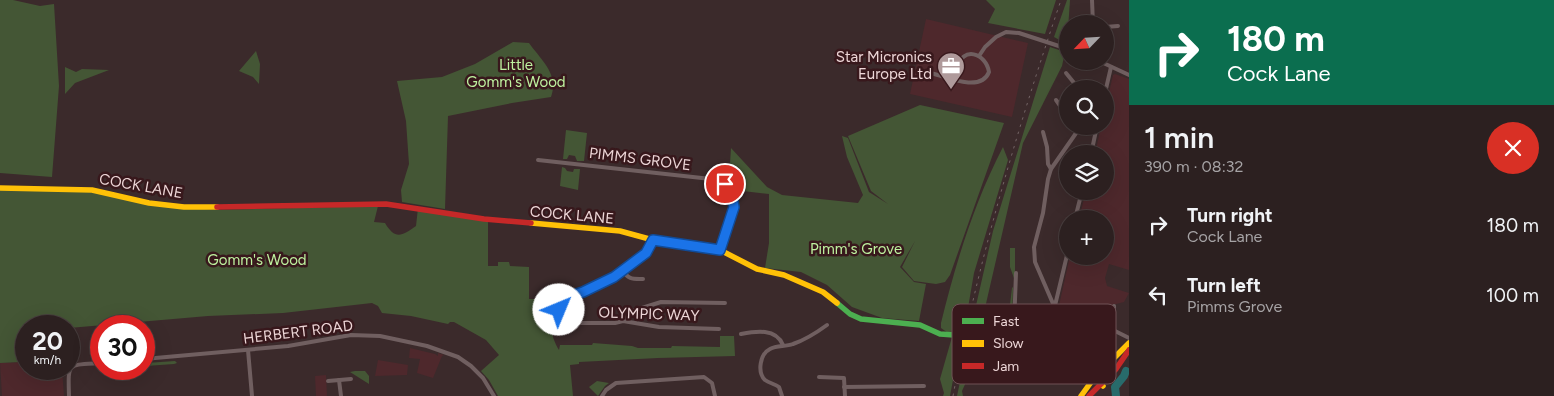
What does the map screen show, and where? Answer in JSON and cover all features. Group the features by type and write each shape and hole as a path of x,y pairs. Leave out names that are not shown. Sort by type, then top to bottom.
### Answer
{"street":[{"path":"1092,0 1093,15"},
{"path":"1114,26 1118,26"},
{"path":"979,56 985,47 996,37 1006,32 1059,46"},
{"path":"930,73 971,82 985,79 989,72 986,62 979,56 971,54 962,56 959,59 957,69"},
{"path":"1114,69 1129,74"},
{"path":"1066,73 1072,80"},
{"path":"1056,100 1059,104"},
{"path":"1043,132 1047,147 1048,164 1051,169"},
{"path":"1053,304 1035,262 1034,247 1043,213 1051,169 1076,135"},
{"name":"PIMMS GROVE","path":"538,160 711,179 725,184 732,196 734,207 720,250"},
{"name":"COCK LANE","path":"0,188 92,190 149,203 184,207 386,204 484,218 620,232 653,240 720,250 747,265 784,275 823,292 850,314 861,319 920,325 940,334 952,335"},
{"name":"OLYMPIC WAY","path":"653,240 646,253 623,270 583,292 562,299 559,308 562,317 571,323 614,323 626,321 659,327 719,329"},
{"path":"1055,304 1064,265"},
{"path":"623,270 630,279 643,279"},
{"path":"1015,304 1016,273"},
{"path":"626,321 628,312 661,302 725,304"},
{"path":"782,396 779,387 764,379 761,365 763,356 768,350 796,343 827,325"},
{"path":"1116,332 1129,338"},
{"path":"741,334 770,333 778,337 783,345"},
{"name":"HERBERT ROAD","path":"155,358 309,344 351,335 380,336 414,342 447,352 467,363 483,378 494,396"},
{"path":"1116,359 1129,343"},
{"path":"248,350 252,396"},
{"path":"1116,363 1129,350"},
{"path":"1116,368 1129,350"},
{"path":"69,396 68,373 71,368 77,365 90,364"},
{"path":"602,396 606,390 616,383 704,377 712,383 715,396"},
{"path":"820,377 844,378 844,396"},
{"path":"328,381 351,379"},
{"path":"339,380 341,396"},
{"path":"1081,396 1096,384"},
{"path":"1089,396 1097,384"},
{"path":"844,387 924,386"}],"shaded area":[{"path":"926,19 1028,43 1012,117 910,94"},
{"path":"1115,74 1129,79 1129,270 1112,265 1114,265 1114,210 1081,210 1084,200 1114,200 1114,145 1097,145 1099,135 1114,135 1114,80 1112,80"},
{"path":"1068,265 1109,265 1105,278 1107,286 1129,293 1124,302 1116,304 1059,304"},
{"path":"410,348 438,356 438,353 444,355 433,378 417,373 420,359 409,358"},
{"path":"378,360 408,365 407,375 375,376"},
{"path":"15,362 15,380 63,380 64,396 2,396 0,363"},
{"path":"326,375 327,396 316,396 315,376"}],"green space":[{"path":"0,0 13,0 40,6 54,4 59,86 52,177 0,173"},
{"path":"986,0 1056,0 1045,34 988,23 995,9"},
{"path":"1067,0 1070,0 1069,15 1062,15"},
{"path":"1059,23 1059,40 1054,37"},
{"name":"Little Gomm's Wood","path":"513,42 529,43 544,62 553,81 551,97 448,116 445,209 402,202 401,190 409,164 406,121 397,81 442,77 475,64"},
{"path":"1050,47 1059,50 1060,70 1023,143 986,304 976,304 993,231"},
{"path":"256,51 260,64 259,84 253,77 239,71"},
{"path":"65,67 76,72 82,69 109,70 75,83 65,94"},
{"name":"Pimm's Grove","path":"920,105 1004,123 950,275 945,282 936,284 914,281 902,267 915,241 900,267 914,282 926,284 919,321 882,318 852,307 827,285 801,272 765,268 769,243 769,194 734,190 729,180 731,148 767,187 782,195 858,203 863,195 847,157 842,136 848,138 869,192 888,204 871,191 848,136"},
{"path":"566,130 587,133 584,161 577,161 575,156 569,155 567,159 563,159"},
{"path":"1003,147 1008,160 974,273 969,304 952,304 952,332 948,333 941,328 941,323 953,278 975,211"},
{"path":"562,167 567,171 573,172 574,169 580,169 578,190 560,186"},
{"name":"Gomm's Wood","path":"0,190 76,190 212,210 378,206 374,222 385,223 392,232 399,235 416,226 418,208 488,221 488,266 498,266 498,262 509,262 510,266 529,267 529,299 551,299 554,324 551,326 551,329 559,350 560,345 592,345 593,343 638,348 671,348 672,346 720,347 720,336 734,336 735,356 579,362 579,364 570,365 573,396 498,396 489,380 481,371 499,355 486,340 454,322 448,324 411,316 382,313 378,306 372,303 283,313 155,321 155,315 90,315 90,326 80,327 80,315 15,315 15,362 0,363"},
{"path":"1010,248 1015,248 1015,281 1010,267"},
{"path":"1012,288 1012,304 1010,304"},
{"path":"952,337 952,384 950,396 943,396 944,393 940,379"},
{"path":"175,361 177,363 155,365 155,362"},
{"path":"365,371 369,376 369,384 350,372"},
{"path":"597,381 609,383 598,396 589,387"},
{"path":"960,384 965,384 962,391 963,396 957,396"}],"waterway":[{"path":"1116,396 1115,387 1126,371"}],"railway":[{"path":"972,304 1014,147 1061,0"},
{"path":"953,396 955,384"}],"traffic: fast":[{"path":"837,303 850,314 861,319 920,325 940,334 952,335"}],"traffic: slow":[{"path":"0,188 92,190 149,203 184,207 217,207"},
{"path":"531,223 620,231 653,240 720,250 757,269 784,275 823,292 837,303"},
{"path":"1116,356 1129,343"},
{"path":"1081,396 1090,384"}],"traffic: jam":[{"path":"217,207 386,204 484,219 531,223"},
{"path":"1116,369 1129,350"},
{"path":"1089,396 1101,384"}],"place":[{"name":"Star Micronics Europe Ltd","path":"951,90"}],"route":[{"path":"559,310 559,304 562,299 576,295 614,277 646,253 653,240 720,250 732,218 734,207 732,196 725,184"}]}
